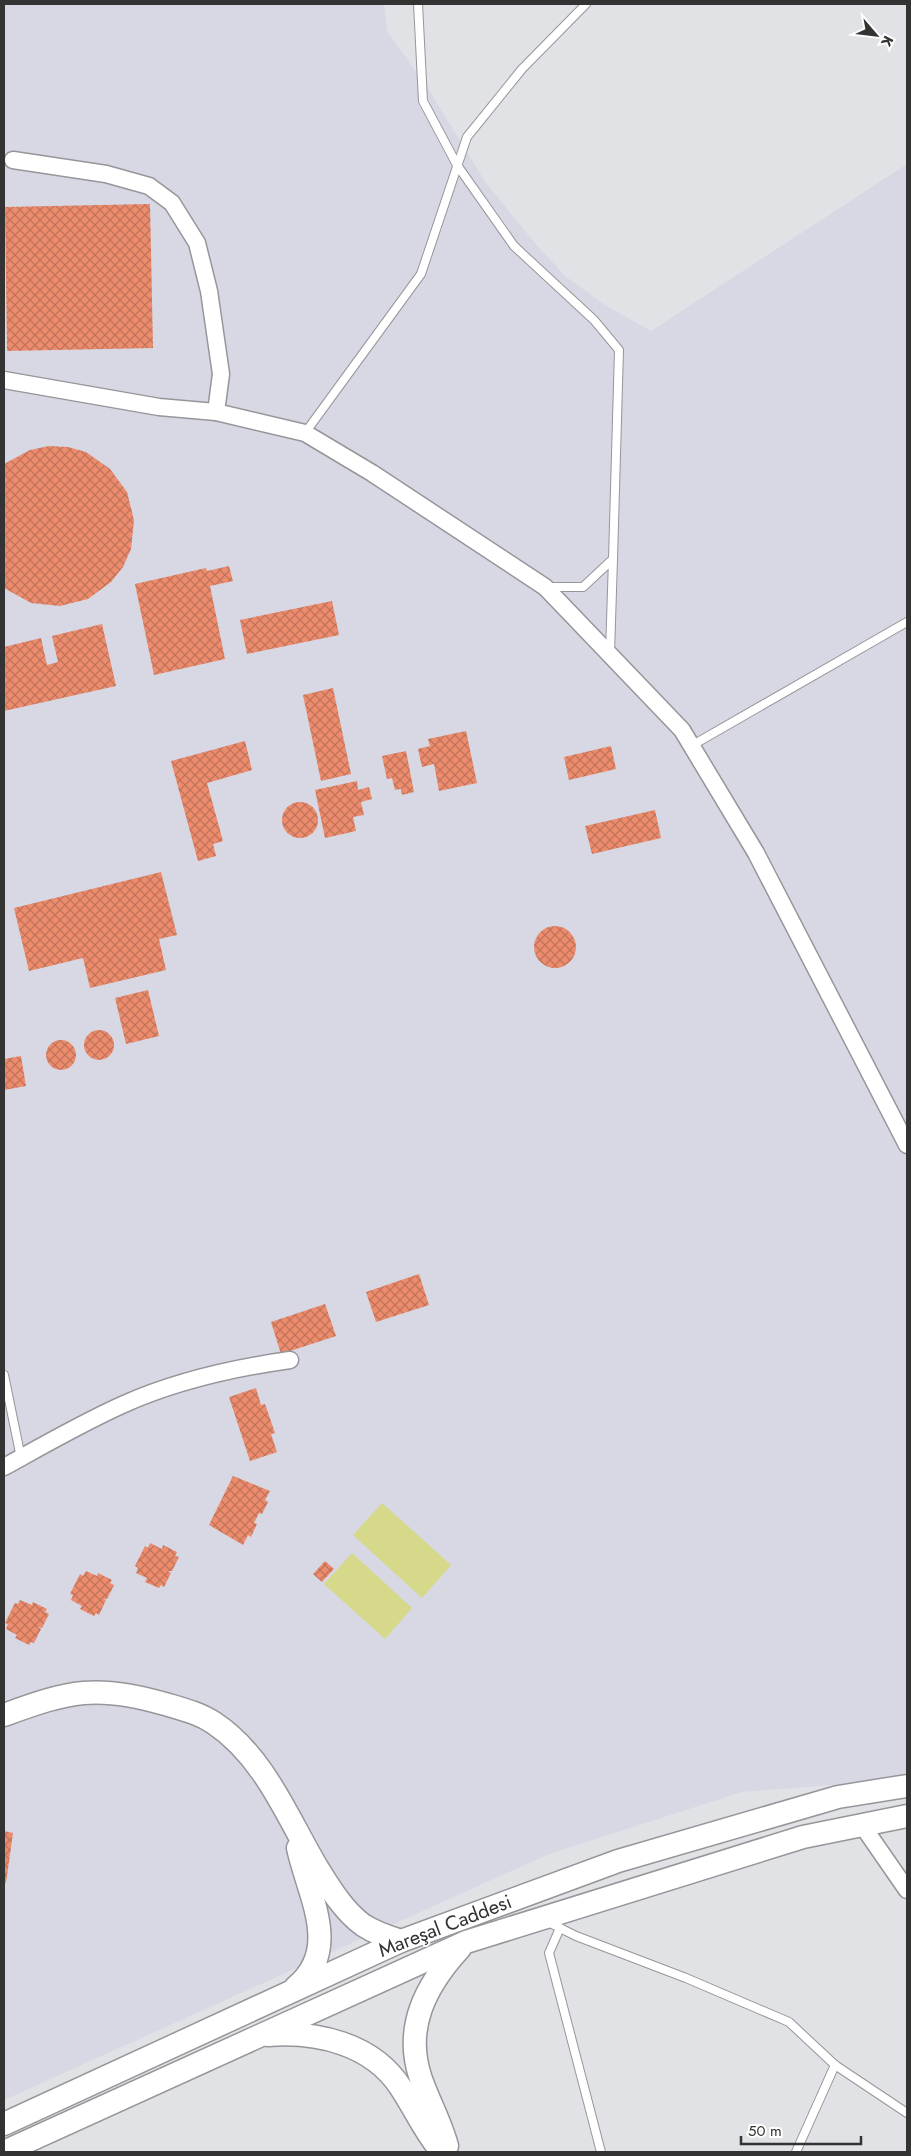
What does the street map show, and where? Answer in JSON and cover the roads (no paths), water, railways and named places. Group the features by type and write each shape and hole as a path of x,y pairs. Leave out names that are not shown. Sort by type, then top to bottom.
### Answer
{"street":[{"path":"13,160 106,174 149,186 172,203 197,243 209,291 220,374 216,412"},
{"path":"4,380 159,407 216,412 305,433 372,473 545,587 682,730 756,853 907,1146"},
{"path":"4,1467 122,1405 190,1381 238,1367 290,1360"},
{"path":"4,1715 55,1696 90,1691 136,1695 195,1713 214,1723 245,1751 268,1781 294,1830 344,1907 364,1926 401,1941"},
{"name":"Mareşal Caddesi","path":"4,2124 401,1941 618,1861 838,1797 907,1786"},
{"name":"Mareşal Caddesi","path":"4,2152 255,2036 466,1942 803,1837 907,1816"},
{"path":"862,1825 907,1890"},
{"path":"288,1993 312,1970 318,1959 320,1946 318,1923 303,1872 294,1830"},
{"path":"448,2152 443,2132 421,2080 415,2060 414,2039 416,2020 431,1984 466,1942"},
{"path":"255,2036 287,2034 318,2037 349,2045 363,2053 376,2062 400,2086 428,2134 442,2152"}],"lane":[{"path":"418,4 423,101 457,165 514,246 594,320 619,350 610,655"},
{"path":"305,433 421,274 467,137 522,69 586,4"},
{"path":"545,587 583,587 613,559"},
{"path":"691,746 907,622"},
{"path":"4,1375 21,1458"},
{"path":"540,1918 788,2022 835,2065 907,2114"},
{"path":"560,1928 549,1953 602,2152"},
{"path":"796,2152 835,2065"}]}
